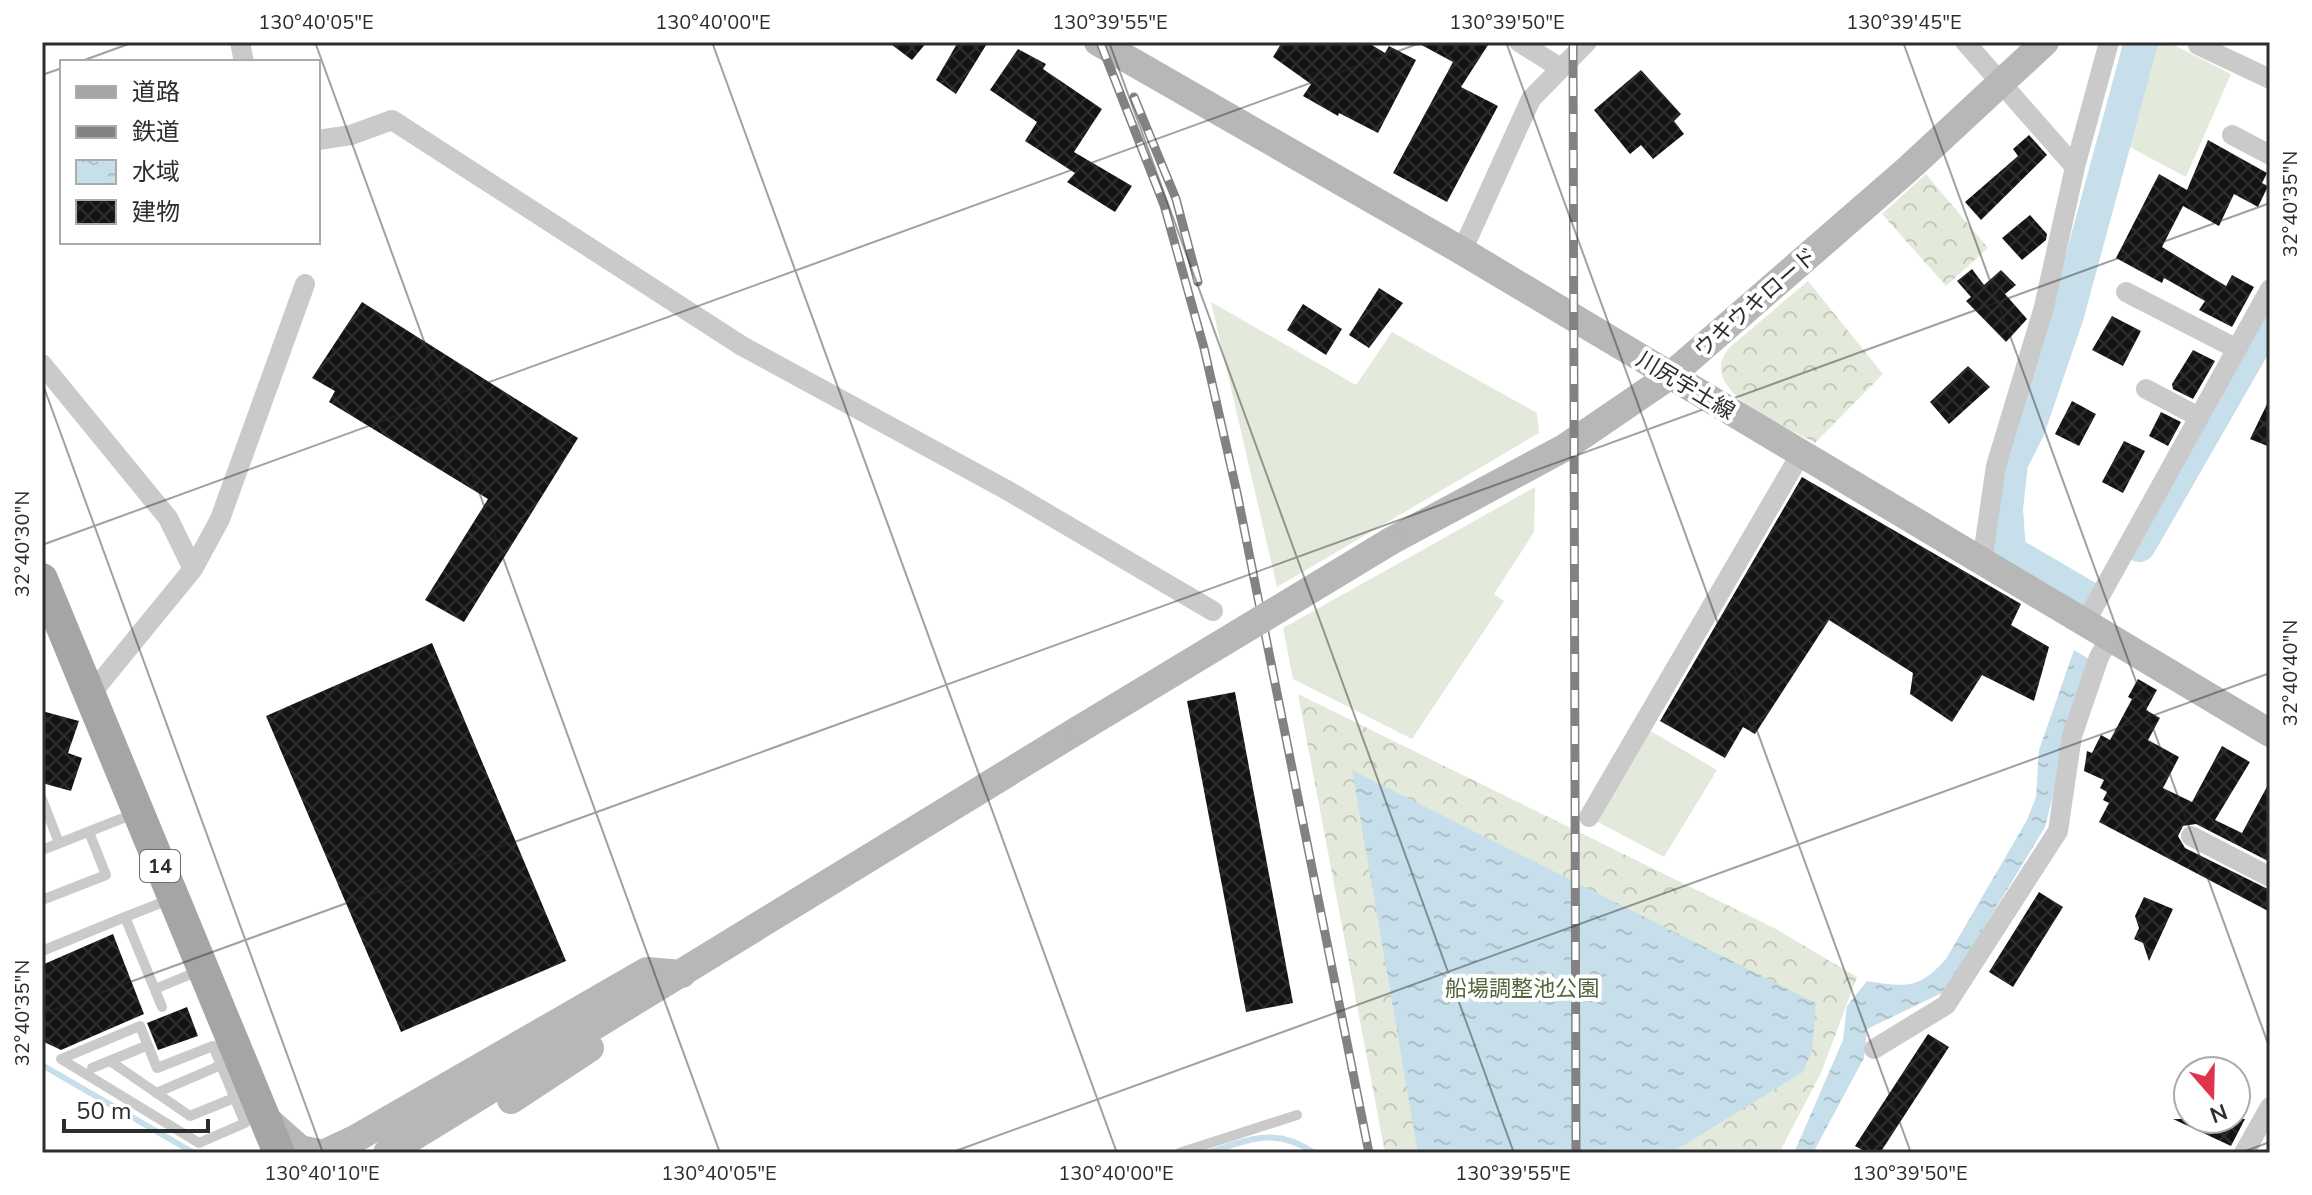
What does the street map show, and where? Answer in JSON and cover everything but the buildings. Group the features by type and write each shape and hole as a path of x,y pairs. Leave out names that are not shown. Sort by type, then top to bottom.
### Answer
{"main road":[{"name":"14","path":"42,579 239,1057 253,1110 279,1153"}],"street":[{"name":"川尻宇土線","path":"1098,42 1462,251 2270,733"},
{"path":"1519,42 1559,67"},
{"path":"1462,251 1531,99 1559,67 1587,42"},
{"path":"1965,42 2075,167"},
{"name":"ウキウキロード","path":"387,1153 1391,541 1564,448 1671,375 2001,85 2045,42"},
{"path":"1982,562 1996,466 2044,307 2075,167 2109,42"},
{"path":"2199,42 2198,45 2270,79"},
{"path":"320,140 351,135 392,120 742,346 1005,489 1213,611"},
{"path":"2232,135 2270,155"},
{"path":"90,695 193,569 220,519 305,284"},
{"path":"2085,623 2270,289"},
{"path":"2126,292 2237,349"},
{"path":"42,364 168,518 193,569"},
{"path":"2146,389 2199,417"},
{"path":"1589,817 1800,455"},
{"path":"1874,1049 1946,1005 2058,831 2072,736 2099,657 2109,639"},
{"path":"2191,836 2270,877"},
{"path":"253,1110 300,1149 322,1153 383,1124 647,971 682,974"},
{"path":"420,1153 556,1074 611,1032 635,1002"},
{"path":"2244,1153 2270,1107"},
{"path":"253,1110 268,1153"}],"lane":[{"path":"42,799 59,843"},
{"path":"42,850 138,812"},
{"path":"42,900 106,875 89,832"},
{"path":"42,951 173,898"},
{"path":"125,917 162,1007"},
{"path":"155,989 203,969"},
{"path":"140,1026 157,1068 213,1046 253,1110 199,1143 61,1059 140,1026"},
{"path":"92,1068 141,1048"},
{"path":"156,1093 239,1057"},
{"path":"110,1061 190,1116 253,1110"},
{"path":"1179,1153 1297,1115"}],"green space":[{"path":"2154,42 2168,42 2231,74 2186,177 2122,143"},
{"path":"1926,174 1988,248 1946,286 1882,214"},
{"path":"1808,281 1883,374 1815,443 1746,404 1723,377 1722,362 1731,346"},
{"path":"1211,302 1356,385 1392,332 1537,413 1539,433 1277,587"},
{"path":"1535,487 1534,532 1494,594 1504,601 1412,739 1293,679 1283,628"},
{"name":"船場調整池公園","path":"1298,694 1774,928 1857,977 1821,1073 1779,1153 1385,1153"},
{"path":"1647,729 1717,770 1664,857 1594,820"}],"water":[{"path":"2074,650 2089,659 2045,827 1946,991 1867,1029 1864,1058 1813,1153 1794,1153 1843,1040 1847,1006 1867,981 1911,984 1927,976 1946,959 2027,820 2036,797 2039,750"},
{"name":"船場調整池公園","path":"1352,770 1816,1003 1812,1050 1803,1072 1671,1153 1418,1153"}],"waterway":[{"path":"2086,597 2009,552 2006,509 2011,463 2028,429 2067,315 2141,42"},
{"path":"2139,545 2270,317"},
{"path":"42,1065 194,1153"},
{"path":"1207,1153 1262,1138 1287,1140 1314,1153"}],"railway":[{"path":"1100,42 1164,205 1204,348 1237,493 1369,1153"},
{"path":"1573,42 1576,1153"},
{"path":"1134,97 1176,199 1198,282"}]}
